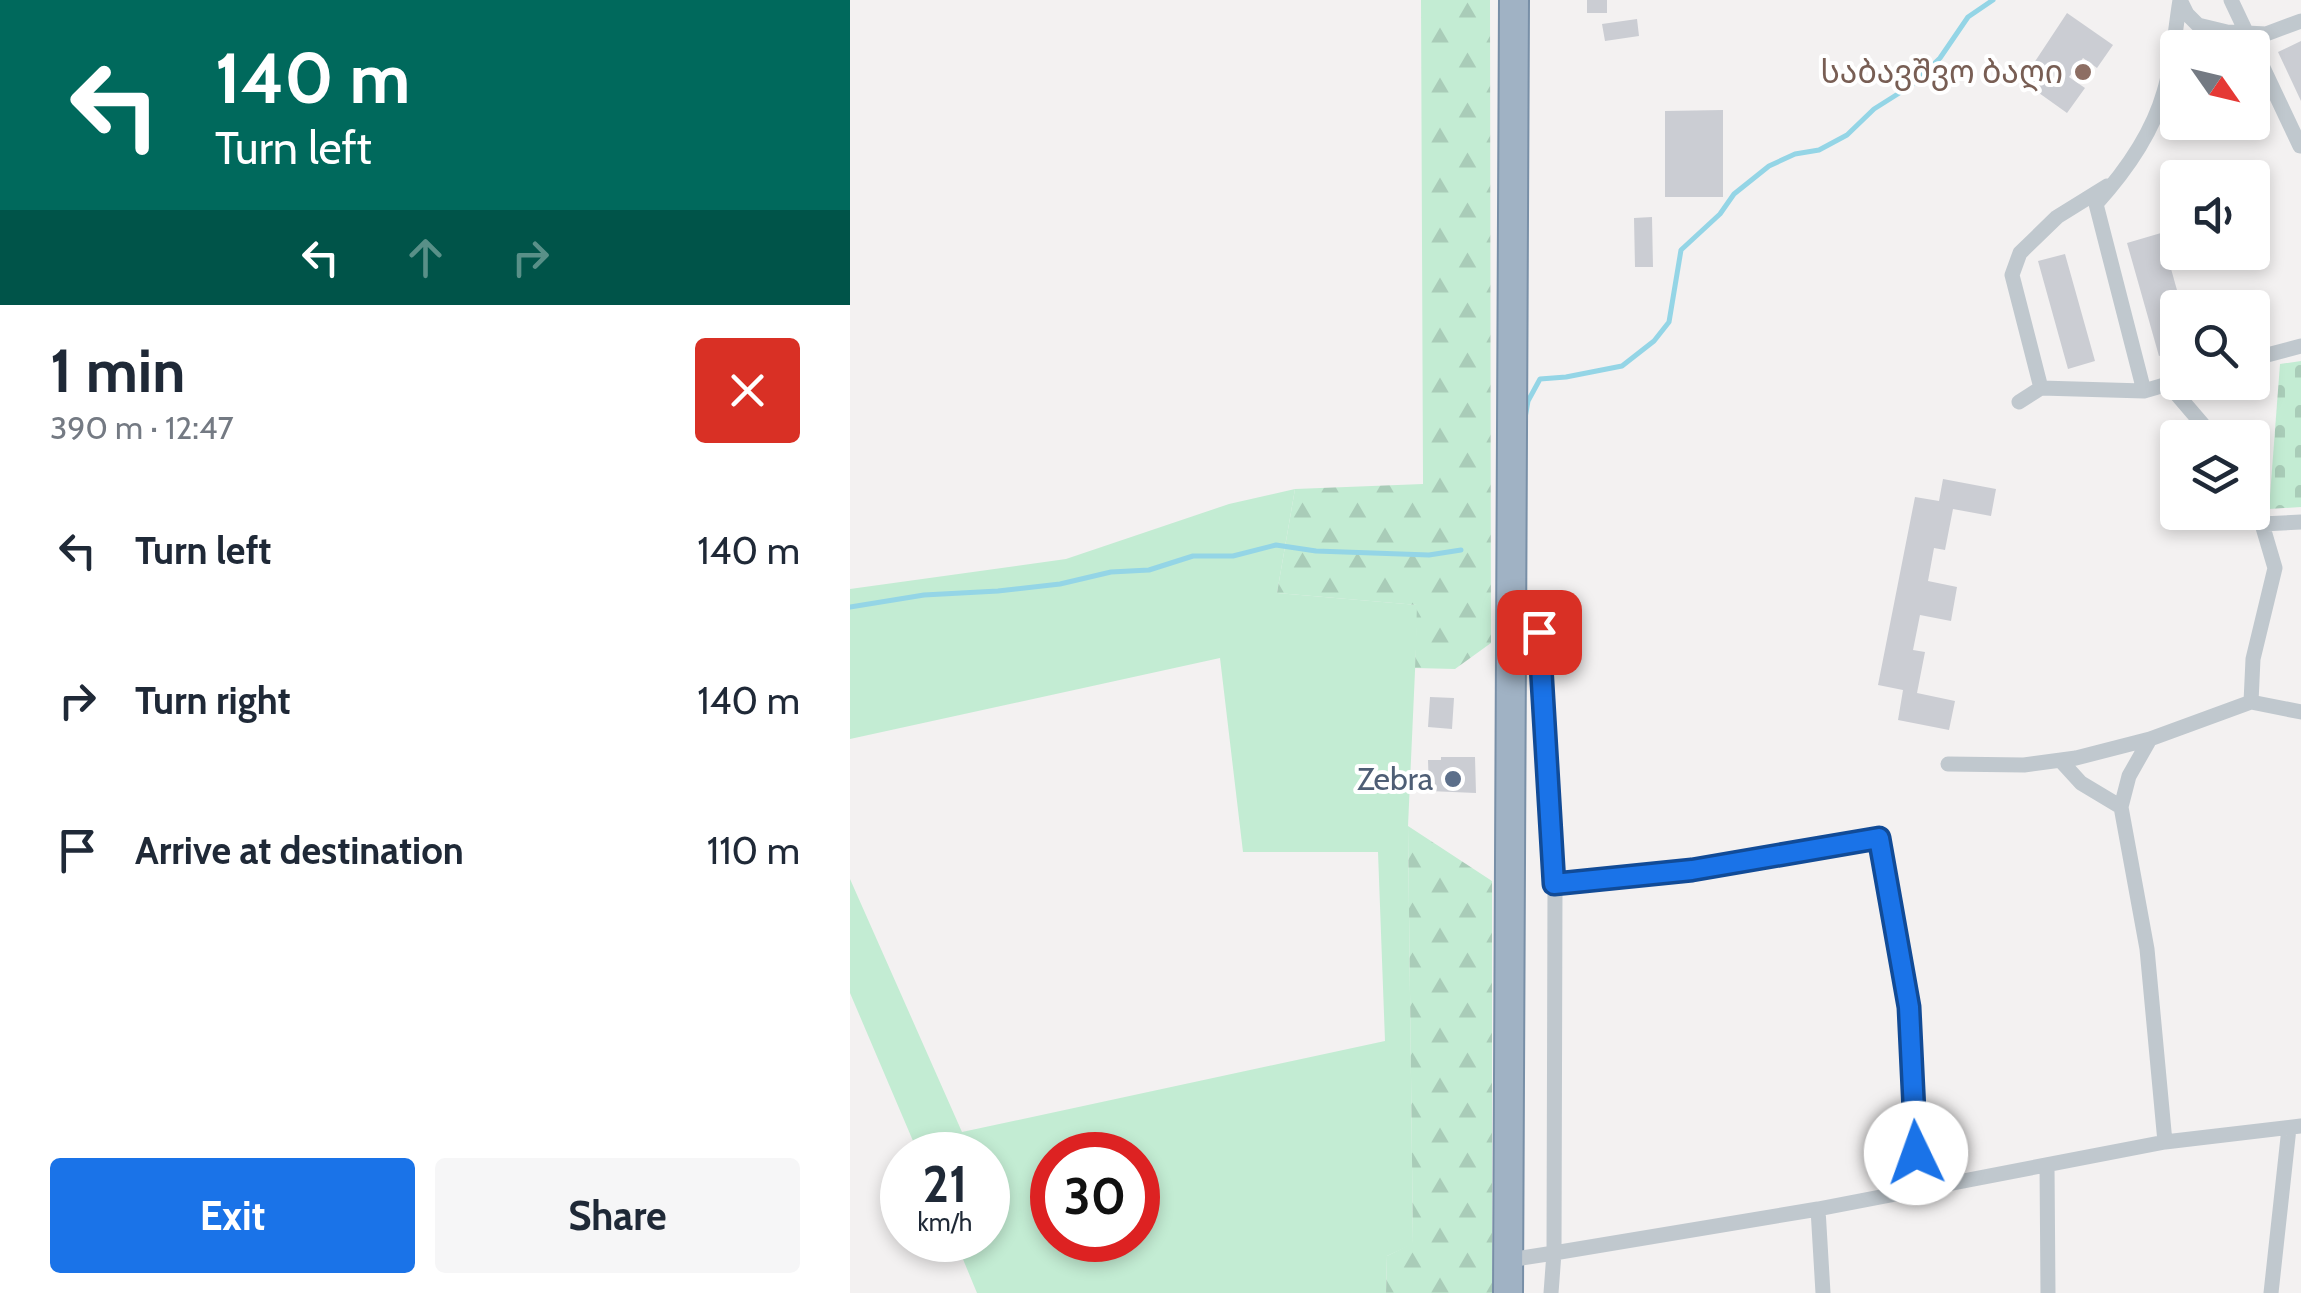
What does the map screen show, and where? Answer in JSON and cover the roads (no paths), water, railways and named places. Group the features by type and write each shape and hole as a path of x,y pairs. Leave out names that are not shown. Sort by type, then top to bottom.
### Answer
{"highway":[{"path":"1508,1293 1514,0"}],"street":[{"path":"2180,0 2198,25 2219,30"},
{"path":"2156,119 2166,89 2180,0"},
{"path":"2231,0 2245,30"},
{"path":"2270,33 2301,21"},
{"path":"2270,83 2300,146"},
{"path":"2144,392 2096,204 2121,177 2160,113"},
{"path":"2041,388 2012,275 2020,253 2056,217 2121,177"},
{"path":"2270,353 2301,346"},
{"path":"2019,402 2041,388 2144,392 2160,387"},
{"path":"2270,524 2301,522"},
{"path":"2251,702 2253,658 2275,568 2264,530"},
{"path":"1510,630 1539,632 1554,884 1551,1293"},
{"path":"1948,764 2024,765 2060,760 2150,739 2251,702 2301,712"},
{"path":"2150,739 2129,776 2120,806 2148,949 2164,1142"},
{"path":"2060,760 2080,783 2120,806"},
{"path":"1554,884 1692,870 1879,838 1909,1007 1917,1190"},
{"path":"1509,1260 1818,1208 2164,1142 2295,1127 2271,1293"},
{"path":"2047,1166 2048,1293"},
{"path":"1818,1208 1823,1293"}],"waterway":[{"path":"1525,418 1528,401 1540,379 1622,366 1654,341 1669,322 1681,250 1720,214 1734,194 1769,166 1795,154 1819,150 1847,135 1874,109 1912,85 1940,58 1968,17 1993,0"},
{"path":"850,607 924,595 1060,584 1111,572 1149,570 1193,556 1233,556 1276,545 1316,551 1429,555 1461,550"}],"place":[{"name":"საბავშვო ბაღი","path":"2083,72"},
{"name":"Zebra","path":"1453,779"}]}
